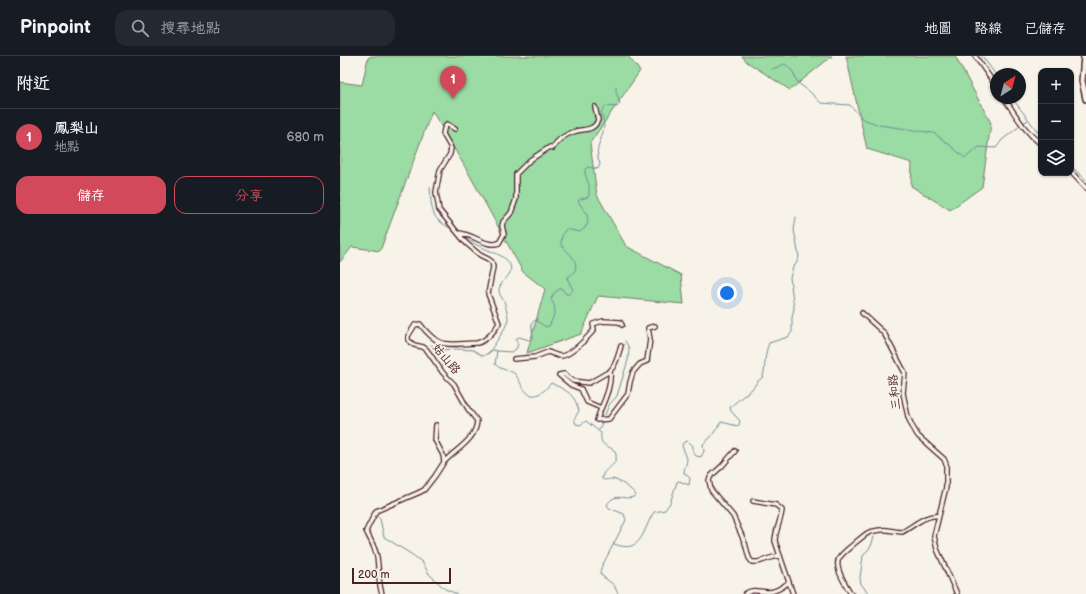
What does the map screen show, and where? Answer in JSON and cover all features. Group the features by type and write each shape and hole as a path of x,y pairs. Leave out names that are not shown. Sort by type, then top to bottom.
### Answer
{"main road":[{"path":"1084,56 1082,81 1086,99"}],"street":[{"path":"975,56 990,77"},
{"path":"1008,104 1019,122 1038,141"},
{"path":"455,129 447,124 444,129 444,134 451,148 450,154 440,170 436,192 439,210 458,234 465,234 495,245 499,243 504,234 502,226 503,222 511,213 516,199 516,174 530,160 550,147 554,148 556,143 562,137 575,131 586,130 593,127 598,120 595,107"},
{"path":"1074,175 1086,188"},
{"name":"姑山路","path":"382,594 379,585 377,556 366,531 372,518 376,511 381,508 400,502 424,490 444,462 473,435 477,427 477,421 468,409 454,384 443,373 427,350 423,347 414,346 408,340 408,336 415,325 420,324 426,332 440,344 477,343 482,342 494,331 499,323 488,294 493,267 492,262 480,255 458,234"},
{"name":"三和路","path":"862,313 884,333 905,373 903,393 908,416 912,426 918,436 944,459 946,464 946,487 934,534 935,542 957,594"},
{"path":"514,359 535,357 548,352 557,356 565,355 586,339 594,330 593,324 611,321 620,322 622,325"},
{"path":"610,371 610,388 597,420 609,420 628,394 633,372 640,364 647,361 650,339 648,328 655,326"},
{"path":"601,408 587,402 581,389 559,375 564,374 573,381 589,383 610,371 616,364 621,346"},
{"path":"436,424 435,440 443,454 444,462"},
{"path":"735,451 711,476 709,480 711,490 733,516 745,543 749,558 752,562 758,562 780,555"},
{"path":"753,501 776,505 782,510 780,524 775,536 793,594"},
{"path":"851,594 840,574 838,562 840,556 847,549 866,533 887,530 902,532 924,519 939,516"},
{"path":"745,594 751,590 769,592 782,588 789,582"}],"green space":[{"path":"371,56 628,56 640,71 590,143 597,195 626,246 681,275 684,304 598,296 581,334 527,353 545,289 523,272 468,172 432,111 380,251 352,247 340,262 340,82 362,85 368,58"},
{"path":"742,56 832,56 790,90 747,62"},
{"path":"846,56 955,56 991,123 982,187 950,210 911,186 912,163 867,149"}],"waterway":[{"path":"982,56 991,68"},
{"path":"772,69 785,64 793,72 798,83 821,103 850,105 863,119 879,125 934,133 965,158 979,147 996,148 1002,140 1021,125"},
{"path":"616,87 616,92 620,103 617,107 605,106 601,112 604,127 598,151 598,159 600,164 598,169 588,167 585,169 585,174 589,185 589,196 578,201 587,215 588,223 580,232 566,229 562,238 561,245 576,264 573,274 567,278 573,290 569,294 566,294 561,288 554,293 551,299 555,312 550,325 546,327 535,320 532,324 533,338 529,340 519,337 516,339 518,344 516,349 512,352 497,351 495,364 500,368 511,371 515,374 528,394 537,395 546,389 551,383 569,393 575,400 579,411 574,419 576,424 580,425 586,421 601,433 601,438 604,445 615,451 616,461 605,472 602,479 615,479 629,488 636,495 629,498 614,498 607,505 609,508 624,514 626,520 601,568 600,573 614,585 618,594"},
{"path":"1017,104 1038,132"},
{"path":"1023,123 1028,120"},
{"path":"1074,169 1086,180"},
{"path":"430,187 432,205 436,218 452,229"},
{"path":"614,544 624,547 631,546 636,543 644,533 654,512 665,510 670,503 677,482 679,481 689,485 690,478 684,473 687,459 682,445 684,442 688,441 693,446 693,452 696,456 701,457 704,451 703,444 711,437 721,422 739,425 740,421 731,411 730,407 753,388 763,377 766,352 769,343 788,337 792,332 794,308 790,278 793,267 799,257 794,230 796,217"},
{"path":"462,235 477,245 504,258 511,267 511,271 500,286 499,290 508,318 507,323 503,332 488,354"},
{"path":"604,417 609,405 617,396 628,360 629,348 625,341"},
{"path":"431,345 438,350 473,350 483,356 493,350 497,351"},
{"path":"599,430 603,420"},
{"path":"376,514 380,519 384,537 422,562 429,574 445,589 457,594"},
{"path":"869,594 861,584 860,578 863,556 871,546 874,537"}],"place":[{"name":"鳳梨山","path":"453,99"}]}
